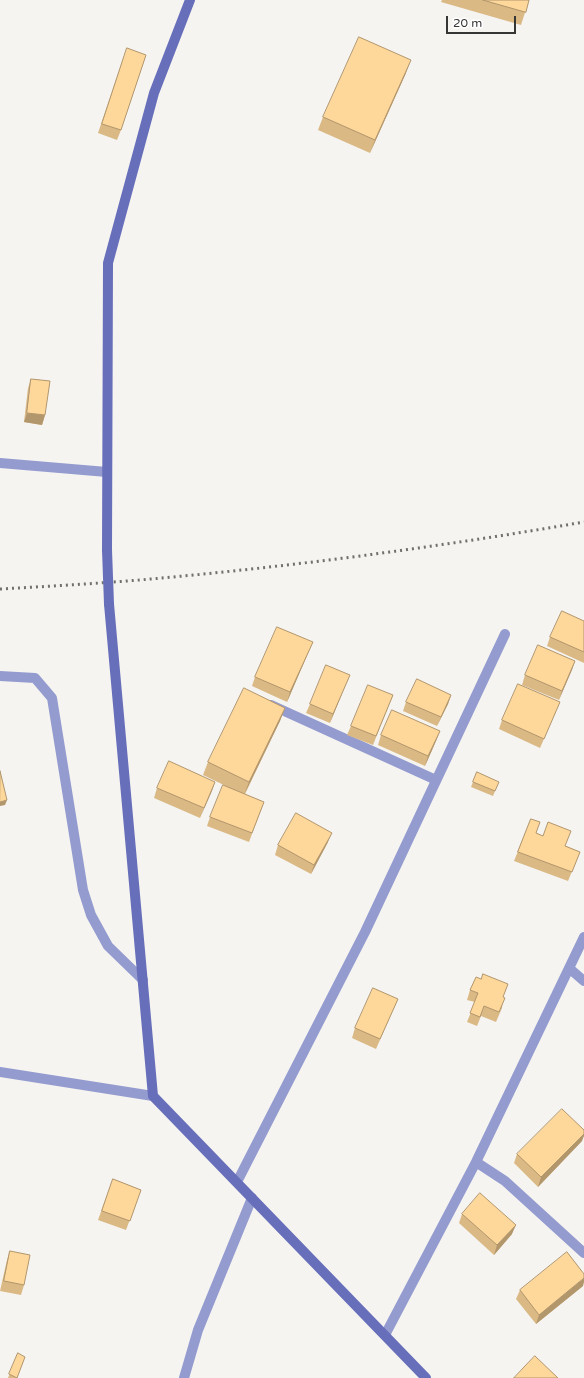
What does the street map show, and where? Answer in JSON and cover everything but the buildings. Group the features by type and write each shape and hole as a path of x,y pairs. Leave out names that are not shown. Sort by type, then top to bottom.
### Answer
{"street":[{"path":"153,1096 109,604 107,550 108,263 154,93 190,0"},
{"path":"0,463 107,472"},
{"path":"237,1182 365,932 505,634"},
{"path":"0,676 35,678 52,698 83,890 91,915 108,946 143,980"},
{"path":"263,701 436,780"},
{"path":"385,1335 476,1162 584,937"},
{"path":"569,968 584,981"},
{"path":"0,1072 153,1096 426,1378"},
{"path":"476,1162 505,1181 584,1253"},
{"path":"184,1378 198,1330 252,1198"}],"railway":[{"path":"0,589 142,580 321,561 426,547 584,522"}]}
